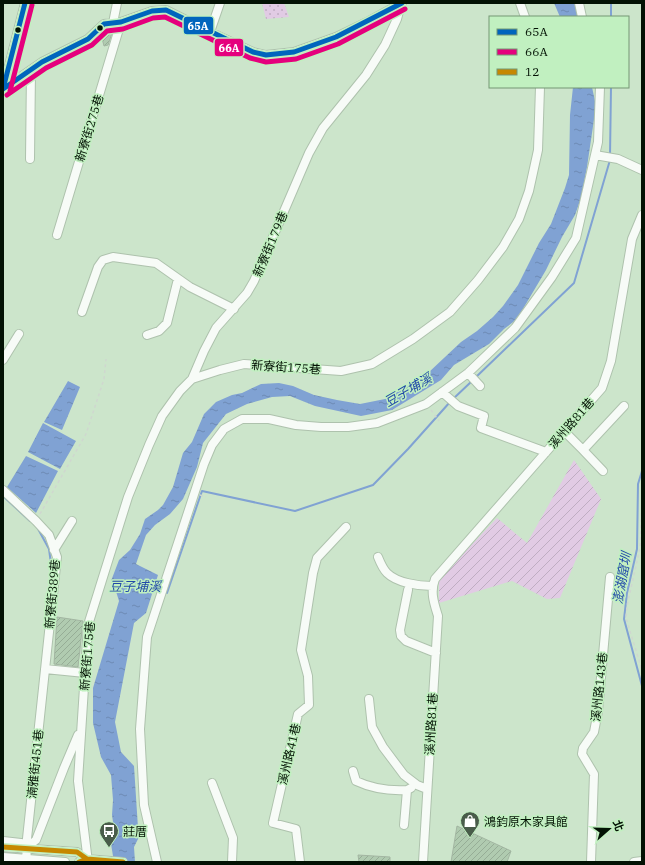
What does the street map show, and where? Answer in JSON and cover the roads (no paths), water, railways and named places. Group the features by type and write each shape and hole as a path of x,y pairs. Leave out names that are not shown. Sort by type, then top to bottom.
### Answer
{"street":[{"path":"3,89 25,3"},
{"name":"新寮街275巷","path":"57,235 117,23 117,3"},
{"path":"210,32 220,3"},
{"path":"520,3 525,16"},
{"path":"579,3 582,16"},
{"path":"3,89 42,62 88,39 104,24 117,23 152,11 166,10 253,52 266,55 294,52 336,37 402,4"},
{"name":"新寮街179巷","path":"192,380 204,351 216,328 247,293 254,281 309,153 324,128 366,74 385,44 397,20 402,4"},
{"path":"30,159 31,70"},
{"name":"新寮街175巷","path":"85,861 78,781 88,625 128,497 162,416 180,391 192,380 220,370 244,364 341,371 372,364 413,339 450,312 478,280 503,247 519,219 529,191 538,150 540,88"},
{"path":"157,862 144,805 140,729 147,637 204,464 212,445 224,429 242,420 269,419 296,425 348,427 377,423 426,404 442,392 474,380 515,328 552,277 576,238 598,142 600,88"},
{"path":"595,155 610,158 642,170"},
{"name":"溪州路81巷","path":"423,862 438,616 432,594 432,586 435,578 602,388 611,361 632,239 640,227 642,214"},
{"path":"82,312 98,267 103,260 113,257 156,263 190,287 234,309"},
{"path":"146,335 159,331 167,323 178,279"},
{"path":"3,360 19,334"},
{"path":"442,392 458,406 484,416 481,428 546,452"},
{"path":"583,450 624,406"},
{"path":"564,431 603,471"},
{"name":"新寮街389巷","path":"3,490 36,521 49,536 57,557 45,669"},
{"path":"54,550 72,521"},
{"name":"溪州路41巷","path":"300,862 296,829 273,823 298,714 309,705 308,676 301,650 313,573 317,558 346,527"},
{"path":"378,557 386,573 391,576 419,586 432,586"},
{"name":"溪州路143巷","path":"590,862 594,774 582,754 583,748 594,732 598,711 610,577"},
{"path":"408,590 400,630 401,636 406,641 436,653"},
{"path":"45,669 85,673"},
{"name":"湳雅街451巷","path":"26,860 45,669"},
{"path":"369,699 372,727 379,741 404,774 417,785 428,789"},
{"path":"26,848 36,840 81,729"},
{"path":"354,771 356,781 392,791 407,790 417,785"},
{"path":"212,783 233,838 232,862"},
{"path":"404,825 407,790"},
{"path":"3,841 21,842 26,848"},
{"path":"3,847 78,852 85,861 123,862"},
{"path":"3,857 65,862"},
{"path":"634,862 642,861"}],"water":[{"path":"554,3 575,3 579,16 560,16"},
{"name":"豆子埔溪","path":"573,88 592,88 596,106 581,198 575,215 562,237 546,270 517,319 489,344 454,365 441,380 392,410 361,416 315,406 290,396 272,397 247,404 226,414 203,443 197,467 183,499 170,514 155,525 146,535 136,564 158,575 146,613 134,623 115,722 121,752 134,766 138,828 140,835 134,847 135,862 114,862 111,844 114,829 112,815 113,800 111,775 101,757 93,723 93,688 119,601 114,585 111,581 119,560 130,550 140,534 145,519 163,505 173,487 183,453 192,442 204,414 216,402 232,395 242,393 261,384 279,383 293,386 314,395 360,404 385,399 428,373 461,342 493,317 518,285 539,243 551,224 569,175 570,115"},
{"path":"68,381 80,387 62,430 44,422"},
{"path":"43,423 76,441 60,469 28,452"},
{"path":"26,456 58,471 36,513 7,487"}],"waterway":[{"path":"611,3 611,16"},
{"path":"610,156 611,88"},
{"path":"475,378 574,283 610,160"},
{"path":"453,399 472,381"},
{"path":"167,593 202,491 295,511 373,485 450,402"},
{"name":"澎湖窟圳","path":"642,471 638,484 637,549 627,593 624,619 642,686"},
{"path":"3,496 30,521"},
{"path":"37,527 49,549 52,571"}],"place":[{"name":"鴻鈞原木家具館","path":"470,838"},
{"name":"莊厝","path":"109,848"}]}
